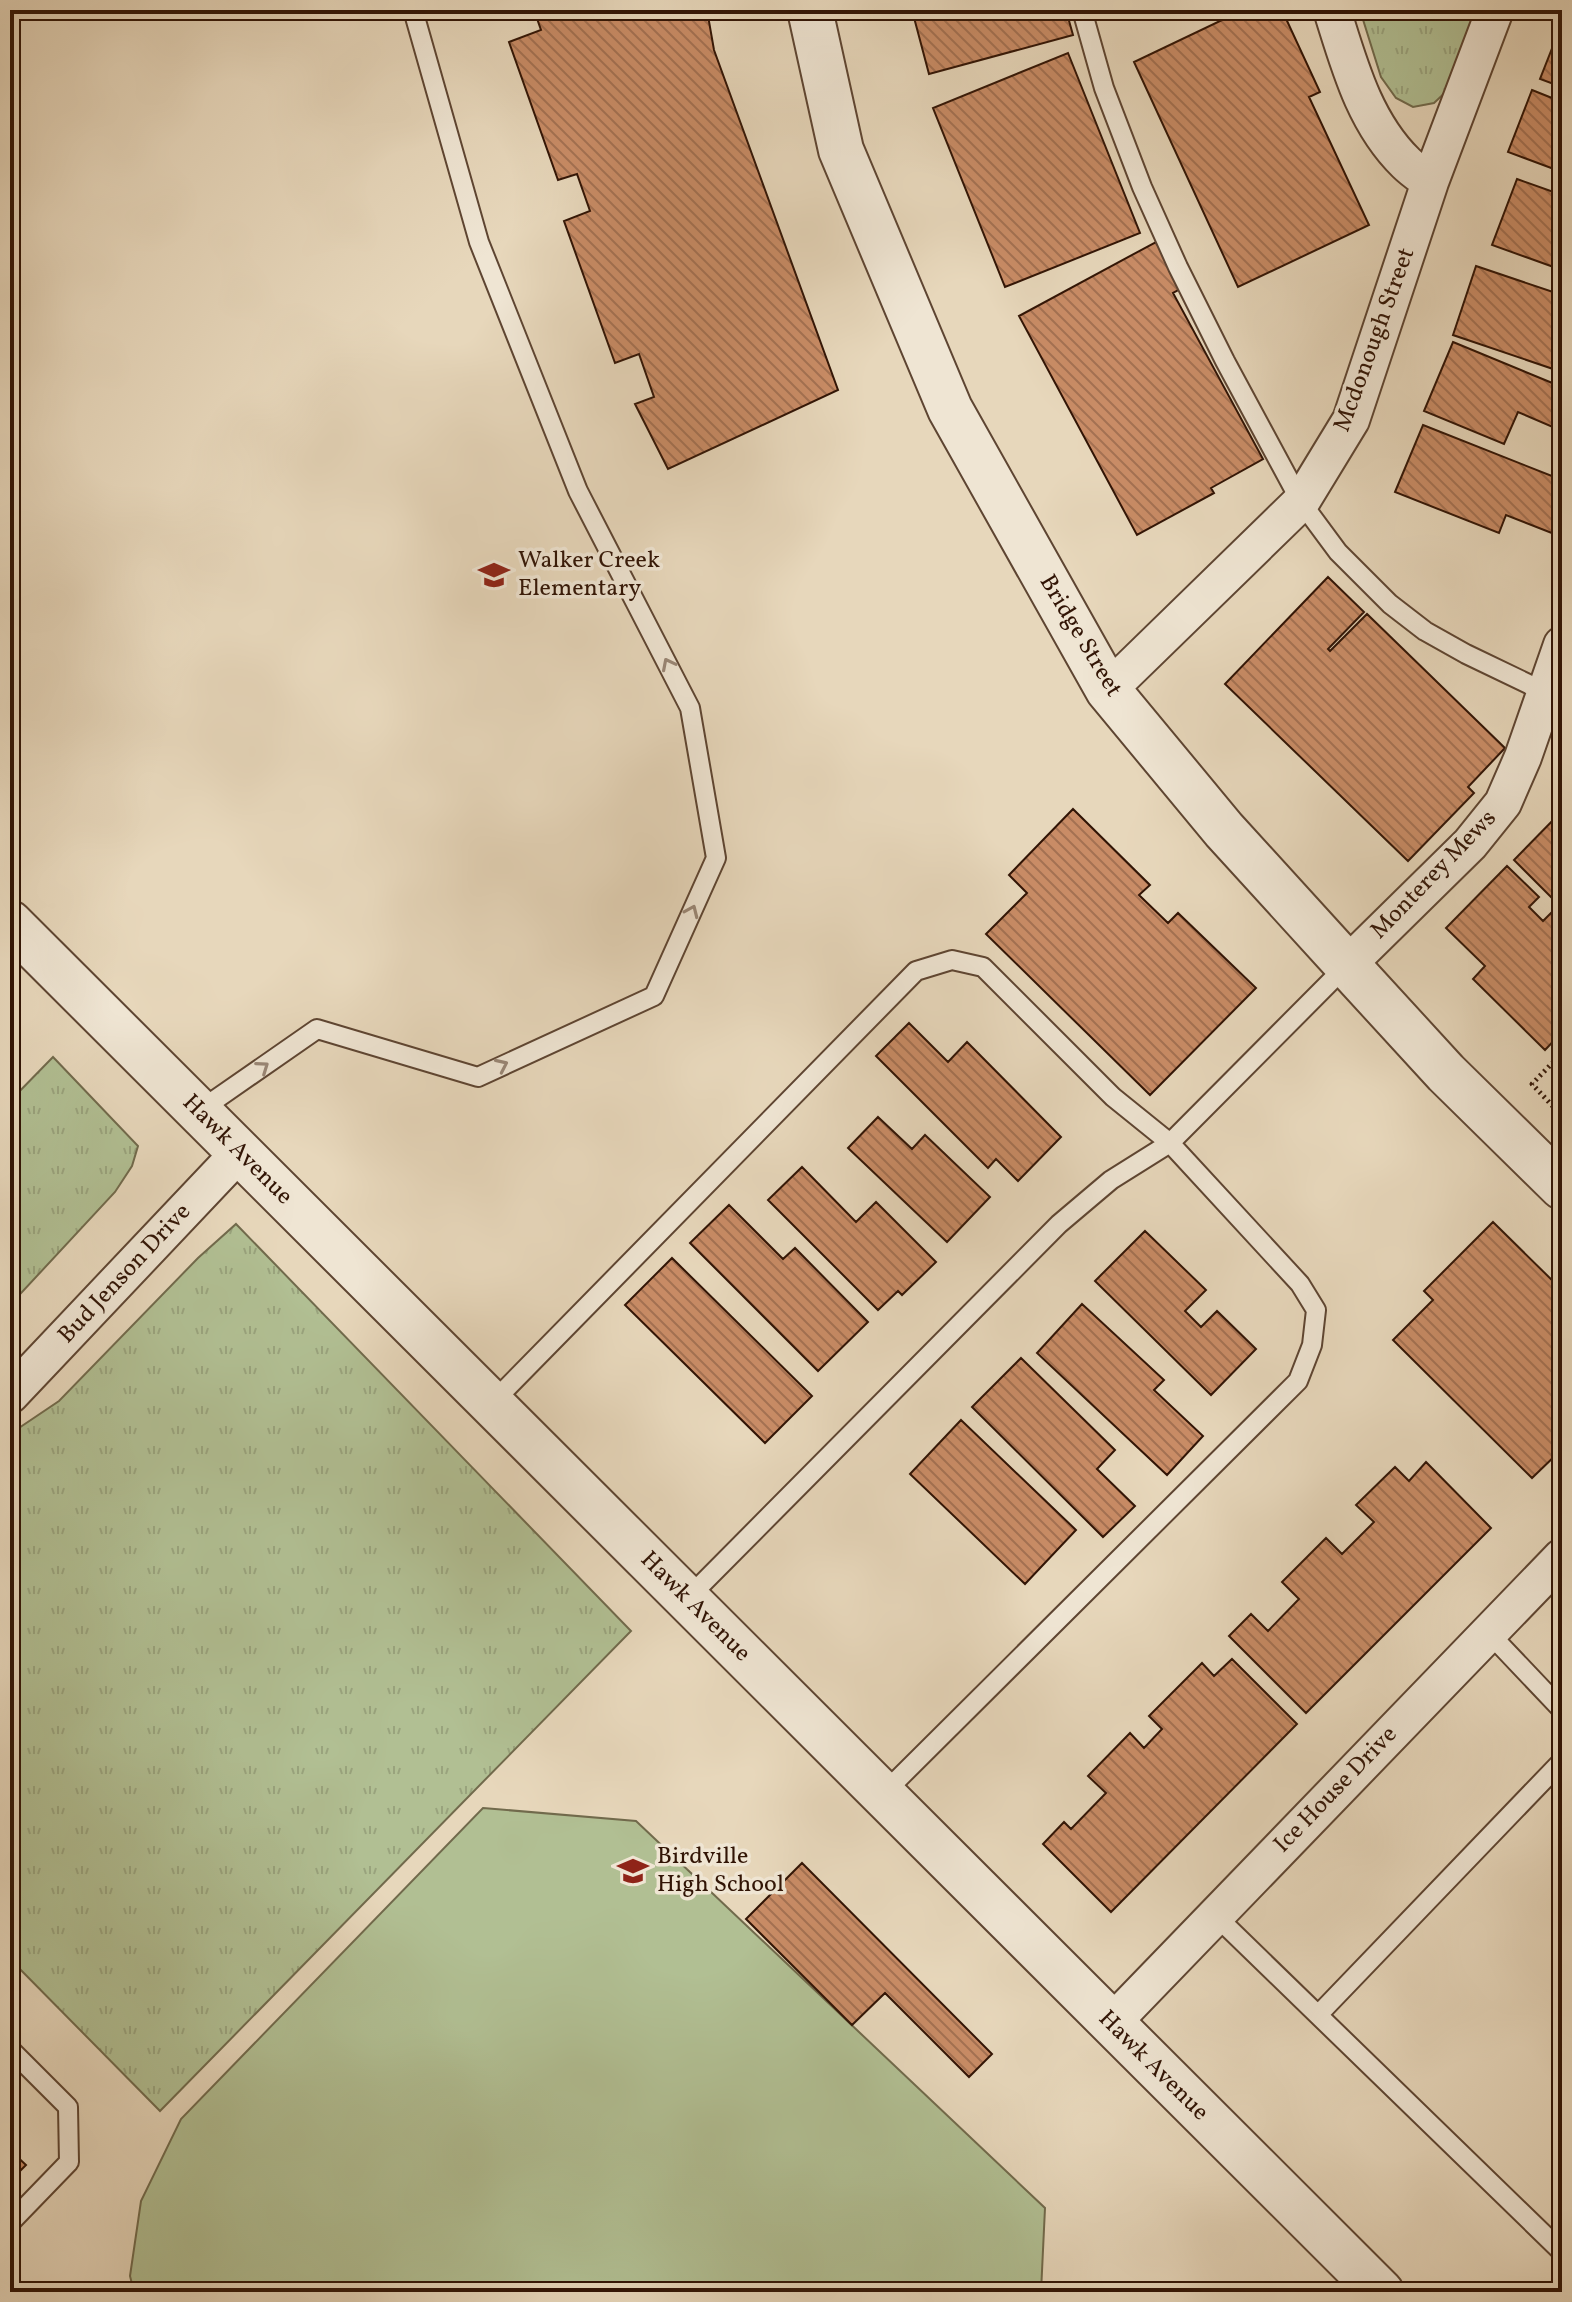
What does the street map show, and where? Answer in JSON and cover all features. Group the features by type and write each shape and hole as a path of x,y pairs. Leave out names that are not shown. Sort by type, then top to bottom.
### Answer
{"street":[{"name":"Bridge Street","path":"810,10 841,150 950,409 1108,690 1224,830 1347,965 1446,1073 1562,1187"},
{"path":"1332,10 1363,102 1384,137 1405,162 1430,182"},
{"name":"Mcdonough Street","path":"1108,690 1301,502 1351,420 1430,182 1495,10"},
{"name":"Monterey Mews","path":"1347,965 1470,844 1503,803 1523,757 1562,645"},
{"name":"Hawk Avenue","path":"10,923 1381,2292"},
{"name":"Bud Jenson Drive","path":"10,1395 239,1153"},
{"name":"Ice House Drive","path":"1111,2024 1562,1557"}],"lane":[{"path":"199,1111 317,1029 478,1077 654,996 716,858 690,708 578,491 479,242 413,10"},
{"path":"1082,10 1104,88 1142,187 1225,361 1301,502 1338,552 1390,604 1425,631 1545,692"},
{"path":"491,1404 916,971 952,960 983,967 1113,1097 1170,1143 1300,1284 1316,1310 1312,1345 1298,1381 883,1794"},
{"path":"687,1599 1059,1224 1111,1180 1170,1143 1347,965"},
{"path":"1488,1632 1562,1710"},
{"path":"1318,2015 1562,1761"},
{"path":"1216,1916 1562,2252"},
{"path":"10,2049 68,2107 69,2162 10,2223"}],"path":[{"path":"1562,1053 1532,1084 1562,1116"}],"green space":[{"path":"1360,10 1477,10 1451,87 1434,103 1413,107 1396,98 1381,77"},
{"path":"53,1057 138,1146 132,1166 115,1192 10,1305 10,1101"},
{"path":"236,1224 631,1631 160,2111 10,1959 10,1434 59,1401 198,1258"},
{"name":"Birdville High School","path":"483,1808 636,1821 1045,2208 1041,2292 134,2292 130,2276 141,2201 181,2119"}],"building":[{"path":"534,10 707,10 714,50 838,390 668,469 635,404 654,397 639,354 615,363 564,221 590,211 577,174 558,180 509,42 541,30"},
{"path":"912,10 1066,10 1073,35 929,74"},
{"path":"1243,10 1282,10 1320,92 1309,97 1369,225 1238,287 1134,62"},
{"path":"1562,23 1562,87 1540,79"},
{"path":"1068,53 1140,233 1005,287 933,108"},
{"path":"1532,90 1562,102 1562,172 1508,152"},
{"path":"1517,179 1562,195 1562,270 1492,245"},
{"path":"1156,242 1182,288 1173,293 1263,459 1211,488 1214,493 1137,535 1019,316"},
{"path":"1476,266 1562,295 1562,372 1453,335"},
{"path":"1453,342 1562,387 1562,431 1518,412 1504,444 1424,411"},
{"path":"1423,425 1562,480 1562,537 1506,515 1499,533 1395,492"},
{"path":"1328,577 1364,612 1328,649 1330,651 1367,614 1505,748 1468,787 1474,793 1408,861 1225,684"},
{"path":"1073,809 1150,885 1139,895 1168,923 1178,913 1256,988 1150,1095 986,934 1027,893 1009,875"},
{"path":"1562,811 1562,1032 1545,1050 1473,979 1485,966 1446,928 1507,866 1539,897 1529,907 1543,921 1559,905 1514,860"},
{"path":"909,1023 948,1062 967,1042 1061,1137 1018,1181 996,1159 988,1168 876,1056"},
{"path":"878,1117 912,1149 925,1135 990,1197 947,1242 848,1148"},
{"path":"802,1167 856,1222 876,1202 936,1262 902,1295 898,1291 878,1310 768,1200"},
{"path":"729,1205 783,1259 795,1248 868,1322 818,1371 690,1243"},
{"path":"1493,1222 1562,1290 1562,1449 1532,1478 1393,1340 1433,1300 1424,1291"},
{"path":"1145,1231 1206,1290 1185,1311 1201,1327 1217,1311 1256,1349 1211,1395 1095,1281"},
{"path":"672,1258 812,1396 765,1443 625,1305"},
{"path":"1082,1304 1164,1380 1154,1390 1203,1436 1167,1475 1037,1353"},
{"path":"1021,1358 1115,1450 1097,1469 1135,1506 1103,1537 972,1407"},
{"path":"961,1420 1076,1530 1025,1584 910,1474"},
{"path":"1426,1462 1491,1528 1306,1713 1229,1636 1251,1614 1268,1631 1299,1599 1282,1582 1326,1538 1342,1554 1374,1522 1356,1505 1395,1467 1409,1481"},
{"path":"1232,1659 1297,1724 1111,1912 1043,1844 1064,1822 1071,1829 1106,1793 1088,1776 1130,1733 1144,1748 1162,1729 1149,1716 1202,1663 1214,1676"},
{"path":"802,1863 992,2054 969,2077 885,1993 852,2025 746,1919"},
{"path":"10,2150 26,2165 10,2181"}],"place":[{"name":"Walker Creek Elementary","path":"494,575"},
{"name":"Birdville High School","path":"633,1871"}]}
